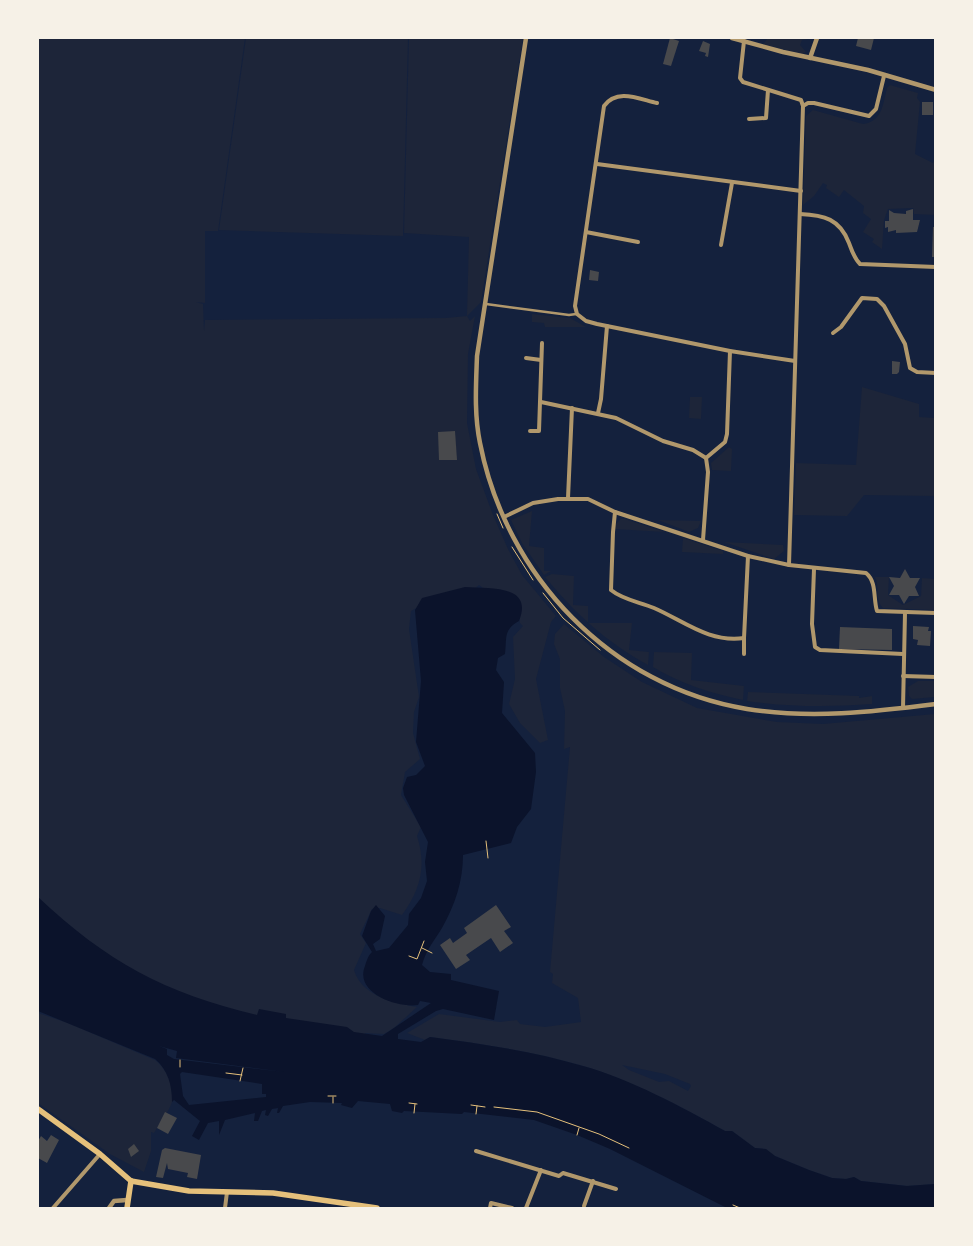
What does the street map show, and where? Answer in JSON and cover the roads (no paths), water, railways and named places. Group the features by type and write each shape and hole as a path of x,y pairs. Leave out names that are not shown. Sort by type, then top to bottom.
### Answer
{"main road":[{"path":"38,1112 100,1154 131,1181 188,1191 284,1194 377,1208"},
{"path":"127,1208 131,1181"}],"street":[{"path":"526,38 477,356 477,422 484,463 500,509 516,542 539,580 580,626 617,656 670,685 716,701 765,711 822,714 936,704"},
{"path":"732,38 810,58 868,70 936,90"},
{"path":"810,58 817,38"},
{"path":"744,41 740,78 746,84 801,100 804,106 788,566"},
{"path":"804,106 814,103 869,116 876,109 884,76"},
{"path":"749,119 766,118 768,90"},
{"path":"657,104 618,95 610,98 604,106 597,164 574,306 577,314 586,320 607,326 730,352 795,360"},
{"path":"597,164 800,191"},
{"path":"720,245 732,182"},
{"path":"800,214 826,217 838,223 846,235 855,259 860,264 936,267"},
{"path":"586,232 638,242"},
{"path":"833,333 840,328 862,298 877,299 884,306 906,344 910,368 917,372 936,374"},
{"path":"486,304 569,315 577,314"},
{"path":"598,413 601,399 607,326"},
{"path":"530,431 539,431 542,343"},
{"path":"706,458 725,442 727,434 730,352"},
{"path":"526,358 541,360"},
{"path":"541,402 598,413 621,420 663,441 693,450 706,458"},
{"path":"568,498 572,408"},
{"path":"703,540 708,472 706,458"},
{"path":"504,517 533,503 568,498 588,500 615,512 748,556 788,566 866,573 874,584 877,611 936,613"},
{"path":"615,512 611,590 617,595 655,608 695,630 716,638 744,638"},
{"path":"744,654 748,556"},
{"path":"814,569 812,624 815,647 826,651 903,654"},
{"path":"903,708 905,613"},
{"path":"903,676 936,677"},
{"path":"476,1151 559,1176 563,1173 571,1174 616,1189"},
{"path":"53,1208 100,1154"},
{"path":"526,1208 541,1170"},
{"path":"584,1206 594,1182"},
{"path":"225,1208 227,1192"},
{"path":"109,1208 114,1201 127,1200"},
{"path":"490,1208 491,1203 512,1208"}]}
